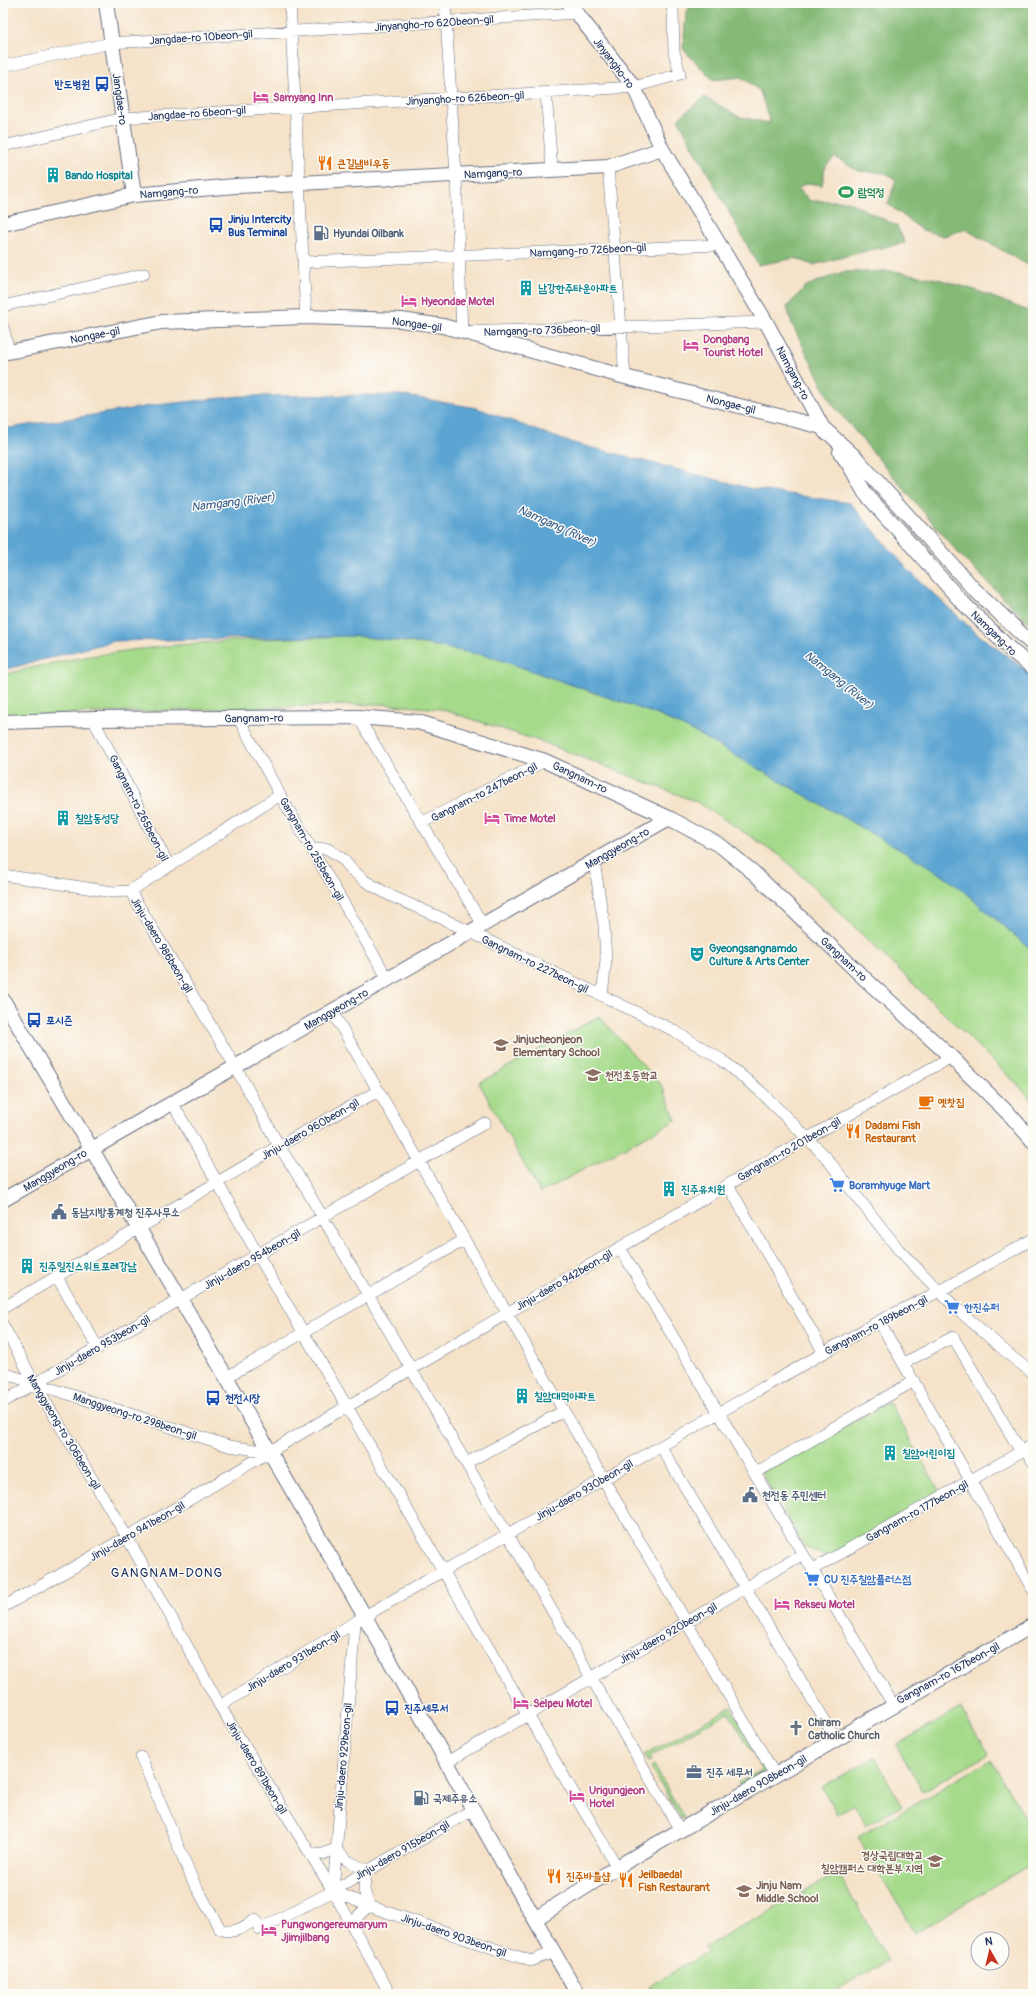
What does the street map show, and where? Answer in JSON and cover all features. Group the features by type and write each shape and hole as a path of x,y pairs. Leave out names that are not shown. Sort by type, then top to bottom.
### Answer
{"main road":[{"name":"Namgang-ro","path":"280,184 299,183"}],"street":[{"name":"Jangdae-ro","path":"106,3 134,195"},
{"path":"290,3 306,317"},
{"path":"445,3 456,175 462,332"},
{"name":"Jinyangho-ro 626beon-gil","path":"295,107 634,87 680,74 674,52 673,12 671,3"},
{"name":"Jinyangho-ro 620beon-gil","path":"291,31 446,23 573,8"},
{"name":"Jinyangho-ro","path":"573,8 634,87 662,149"},
{"name":"Jangdae-ro 10beon-gil","path":"3,66 111,43 291,31"},
{"path":"546,93 552,170"},
{"name":"Jangdae-ro 6beon-gil","path":"3,146 123,118 295,107"},
{"name":"Namgang-ro","path":"299,183 608,167 662,149 766,322 822,427 850,466 865,493 961,601 1012,651 1033,668"},
{"path":"608,167 616,248 625,377"},
{"name":"Namgang-ro","path":"3,224 134,195 235,186 280,184"},
{"name":"Namgang-ro 726beon-gil","path":"304,262 616,248 719,245"},
{"path":"3,306 144,274"},
{"name":"Nongae-gil","path":"6,353 162,322 306,317 401,320 443,326 625,377 822,427"},
{"name":"Namgang-ro 736beon-gil","path":"462,332 766,322"},
{"path":"3,327 6,353"},
{"name":"Namgang-ro","path":"822,427 856,458 973,588 1033,645"},
{"name":"Gangnam-ro","path":"3,722 93,718 358,717 418,722 545,761 669,818 721,846 754,873 864,978 952,1057 1011,1116 1033,1141"},
{"name":"Gangnam-ro 247beon-gil","path":"358,717 423,822 483,924"},
{"name":"Gangnam-ro 265beon-gil","path":"93,718 169,866 280,795"},
{"name":"Gangnam-ro 255beon-gil","path":"239,718 280,795 388,979"},
{"name":"Gangnam-ro 247beon-gil","path":"423,822 545,761"},
{"name":"Manggyeong-ro","path":"3,1200 234,1066 669,818"},
{"name":"Gangnam-ro 227beon-gil","path":"312,850 321,848 328,849 343,859 351,869 366,881 391,896 672,1030 722,1060 760,1090 808,1138 853,1190 899,1250 955,1307 1032,1372"},
{"name":"Gangnam-ro 227beon-gil","path":"594,861 604,925 606,960 602,996"},
{"path":"130,892 169,866"},
{"name":"Jinju-daero 986beon-gil","path":"3,875 113,892 130,892 234,1066 279,1146 323,1217"},
{"path":"3,1000 140,1229 269,1452 360,1620 447,1762 472,1810 578,1994"},
{"path":"332,1011 419,1162"},
{"name":"Gangnam-ro 201beon-gil","path":"620,1248 808,1138 952,1057"},
{"name":"Jinju-daero 960beon-gil","path":"3,1308 140,1229 279,1146 378,1091"},
{"path":"172,1102 303,1333 617,1867"},
{"name":"Jinju-daero 954beon-gil","path":"180,1300 485,1123"},
{"name":"Jinju-daero 942beon-gil","path":"419,1162 507,1313"},
{"path":"728,1185 824,1353"},
{"path":"323,1217 680,1830"},
{"path":"226,1378 464,1240"},
{"name":"Gangnam-ro 189beon-gil","path":"719,1413 879,1321 1031,1244"},
{"path":"620,1248 813,1569"},
{"name":"Jinju-daero 942beon-gil","path":"269,1452 620,1248"},
{"path":"57,1277 98,1348"},
{"name":"Jinju-daero 953beon-gil","path":"3,1402 180,1300"},
{"path":"507,1313 775,1775"},
{"path":"879,1321 1033,1590"},
{"name":"Manggyeong-ro 306beon-gil","path":"3,1325 35,1384 127,1538"},
{"path":"904,1363 953,1337 1033,1462"},
{"name":"Manggyeong-ro 298beon-gil","path":"3,1373 229,1446 269,1452"},
{"path":"755,1473 914,1381"},
{"path":"466,1463 564,1411"},
{"name":"Jinju-daero 930beon-gil","path":"360,1620 719,1413"},
{"path":"661,1446 836,1740"},
{"name":"Gangnam-ro 177beon-gil","path":"813,1569 1026,1449"},
{"name":"Jinju-daero 941beon-gil","path":"3,1607 127,1538 269,1452"},
{"name":"Jinju-daero 891beon-gil","path":"127,1538 220,1706 333,1891 390,1994"},
{"name":"Jinju-daero 920beon-gil","path":"447,1762 803,1554"},
{"name":"Gangnam-ro 167beon-gil","path":"813,1569 894,1706 1033,1625"},
{"name":"Jinju-daero 931beon-gil","path":"220,1706 360,1620"},
{"name":"Jinju-daero 929beon-gil","path":"333,1891 335,1849 360,1620"},
{"name":"Jinju-daero 908beon-gil","path":"535,1919 617,1867 894,1706"},
{"name":"Jinju-daero 915beon-gil","path":"141,1757 193,1881 220,1929 227,1932 237,1930 255,1920 260,1929 333,1891 366,1870 472,1810"},
{"path":"311,1856 323,1854 335,1849 348,1861 366,1870 364,1890 369,1906 359,1915 353,1928"},
{"name":"Jinju-daero 903beon-gil","path":"333,1891 369,1906 531,1961 554,1952"}],"green space":[{"path":"692,3 1033,3 1033,268 965,229 944,236 922,230 888,204 896,180 886,173 858,171 835,157 825,167 822,185 807,183 798,188 810,201 847,201 897,226 905,243 870,250 813,265 795,258 758,265 678,119 704,97 740,117 770,123 760,91 741,77 713,80 683,49 686,13"},
{"path":"893,271 938,279 975,290 1033,313 1033,627 959,554 832,404 792,324 787,307 806,286 843,272"},
{"path":"356,636 425,644 489,656 656,714 696,733 932,868 956,885 1033,951 1033,1102 1020,1087 781,856 697,802 545,743 441,709 381,704 3,716 3,675 46,665 90,656 178,645 223,641"},
{"path":"599,1016 662,1086 676,1120 540,1193 479,1083"},
{"path":"889,1402 940,1492 827,1558 803,1545 761,1472"},
{"path":"731,1707 767,1771 740,1787 738,1783 762,1770 729,1712 650,1756 652,1760 648,1762 644,1755"},
{"path":"961,1708 988,1755 923,1791 896,1745"},
{"path":"875,1757 902,1806 866,1826 854,1804 837,1814 822,1787"},
{"path":"991,1760 1033,1831 1033,1863 915,1933 858,1837"},
{"path":"654,1765 684,1818 681,1819 651,1767"},
{"path":"838,1873 888,1961 829,1994 735,1994 734,1992 729,1994 653,1994 649,1986 708,1952 705,1947"}],"water":[{"name":"Namgang (River)","path":"400,395 477,408 566,441 753,489 850,503 909,571 976,633 1033,675 1033,951 956,885 932,868 696,733 656,714 489,656 425,644 356,636 114,641 3,670 3,429 156,405 240,396"}],"place":[{"name":"반도병원","path":"102,84"},
{"name":"Samyang Inn","path":"261,97"},
{"name":"큰길냄비우동","path":"325,163"},
{"name":"Bando Hospital","path":"53,175"},
{"name":"람덕정","path":"846,192"},
{"name":"Jinju Intercity Bus Terminal","path":"216,225"},
{"name":"Hyundai Oilbank","path":"321,233"},
{"name":"남강한주타운아파트","path":"526,288"},
{"name":"Hyeondae Motel","path":"409,301"},
{"name":"Dongbang Tourist Hotel","path":"691,345"},
{"name":"칠암동성당","path":"63,818"},
{"name":"Time Motel","path":"492,818"},
{"name":"Gyeongsangnamdo Culture & Arts Center","path":"697,954"},
{"name":"포시즌","path":"34,1020"},
{"name":"Jinjucheonjeon Elementary School","path":"501,1045"},
{"name":"천전초등학교","path":"593,1075"},
{"name":"옛찻집","path":"926,1102"},
{"name":"Dadami Fish Restaurant","path":"853,1131"},
{"name":"Boramhyuge Mart","path":"837,1185"},
{"name":"진주유치원","path":"669,1189"},
{"name":"동남지방통계청 진주사무소","path":"59,1212"},
{"name":"진주일진스위트포레강남","path":"27,1266"},
{"name":"한진슈퍼","path":"952,1307"},
{"name":"칠암대덕아파트","path":"522,1396"},
{"name":"천전시장","path":"213,1398"},
{"name":"칠암어린이집","path":"890,1453"},
{"name":"천전동 주민센터","path":"750,1495"},
{"name":"CU 진주칠암플러스점","path":"812,1579"},
{"name":"Rekseu Motel","path":"782,1604"},
{"name":"Selpeu Motel","path":"521,1703"},
{"name":"진주세무서","path":"392,1708"},
{"name":"Chiram Catholic Church","path":"796,1728"},
{"name":"진주 세무서","path":"694,1772"},
{"name":"Urigungjeon Hotel","path":"577,1796"},
{"name":"국제주유소","path":"421,1798"},
{"name":"경상국립대학교 칠암캠퍼스 대학본부 지역","path":"935,1861"},
{"name":"진주바틀샵","path":"554,1876"},
{"name":"Jeilbaedal Fish Restaurant","path":"626,1880"},
{"name":"Jinju Nam Middle School","path":"744,1891"},
{"name":"Pungwongereumaryum Jjimjilbang","path":"269,1930"}],"district":[{"name":"GANGNAM-DONG","path":"167,1572"}]}
